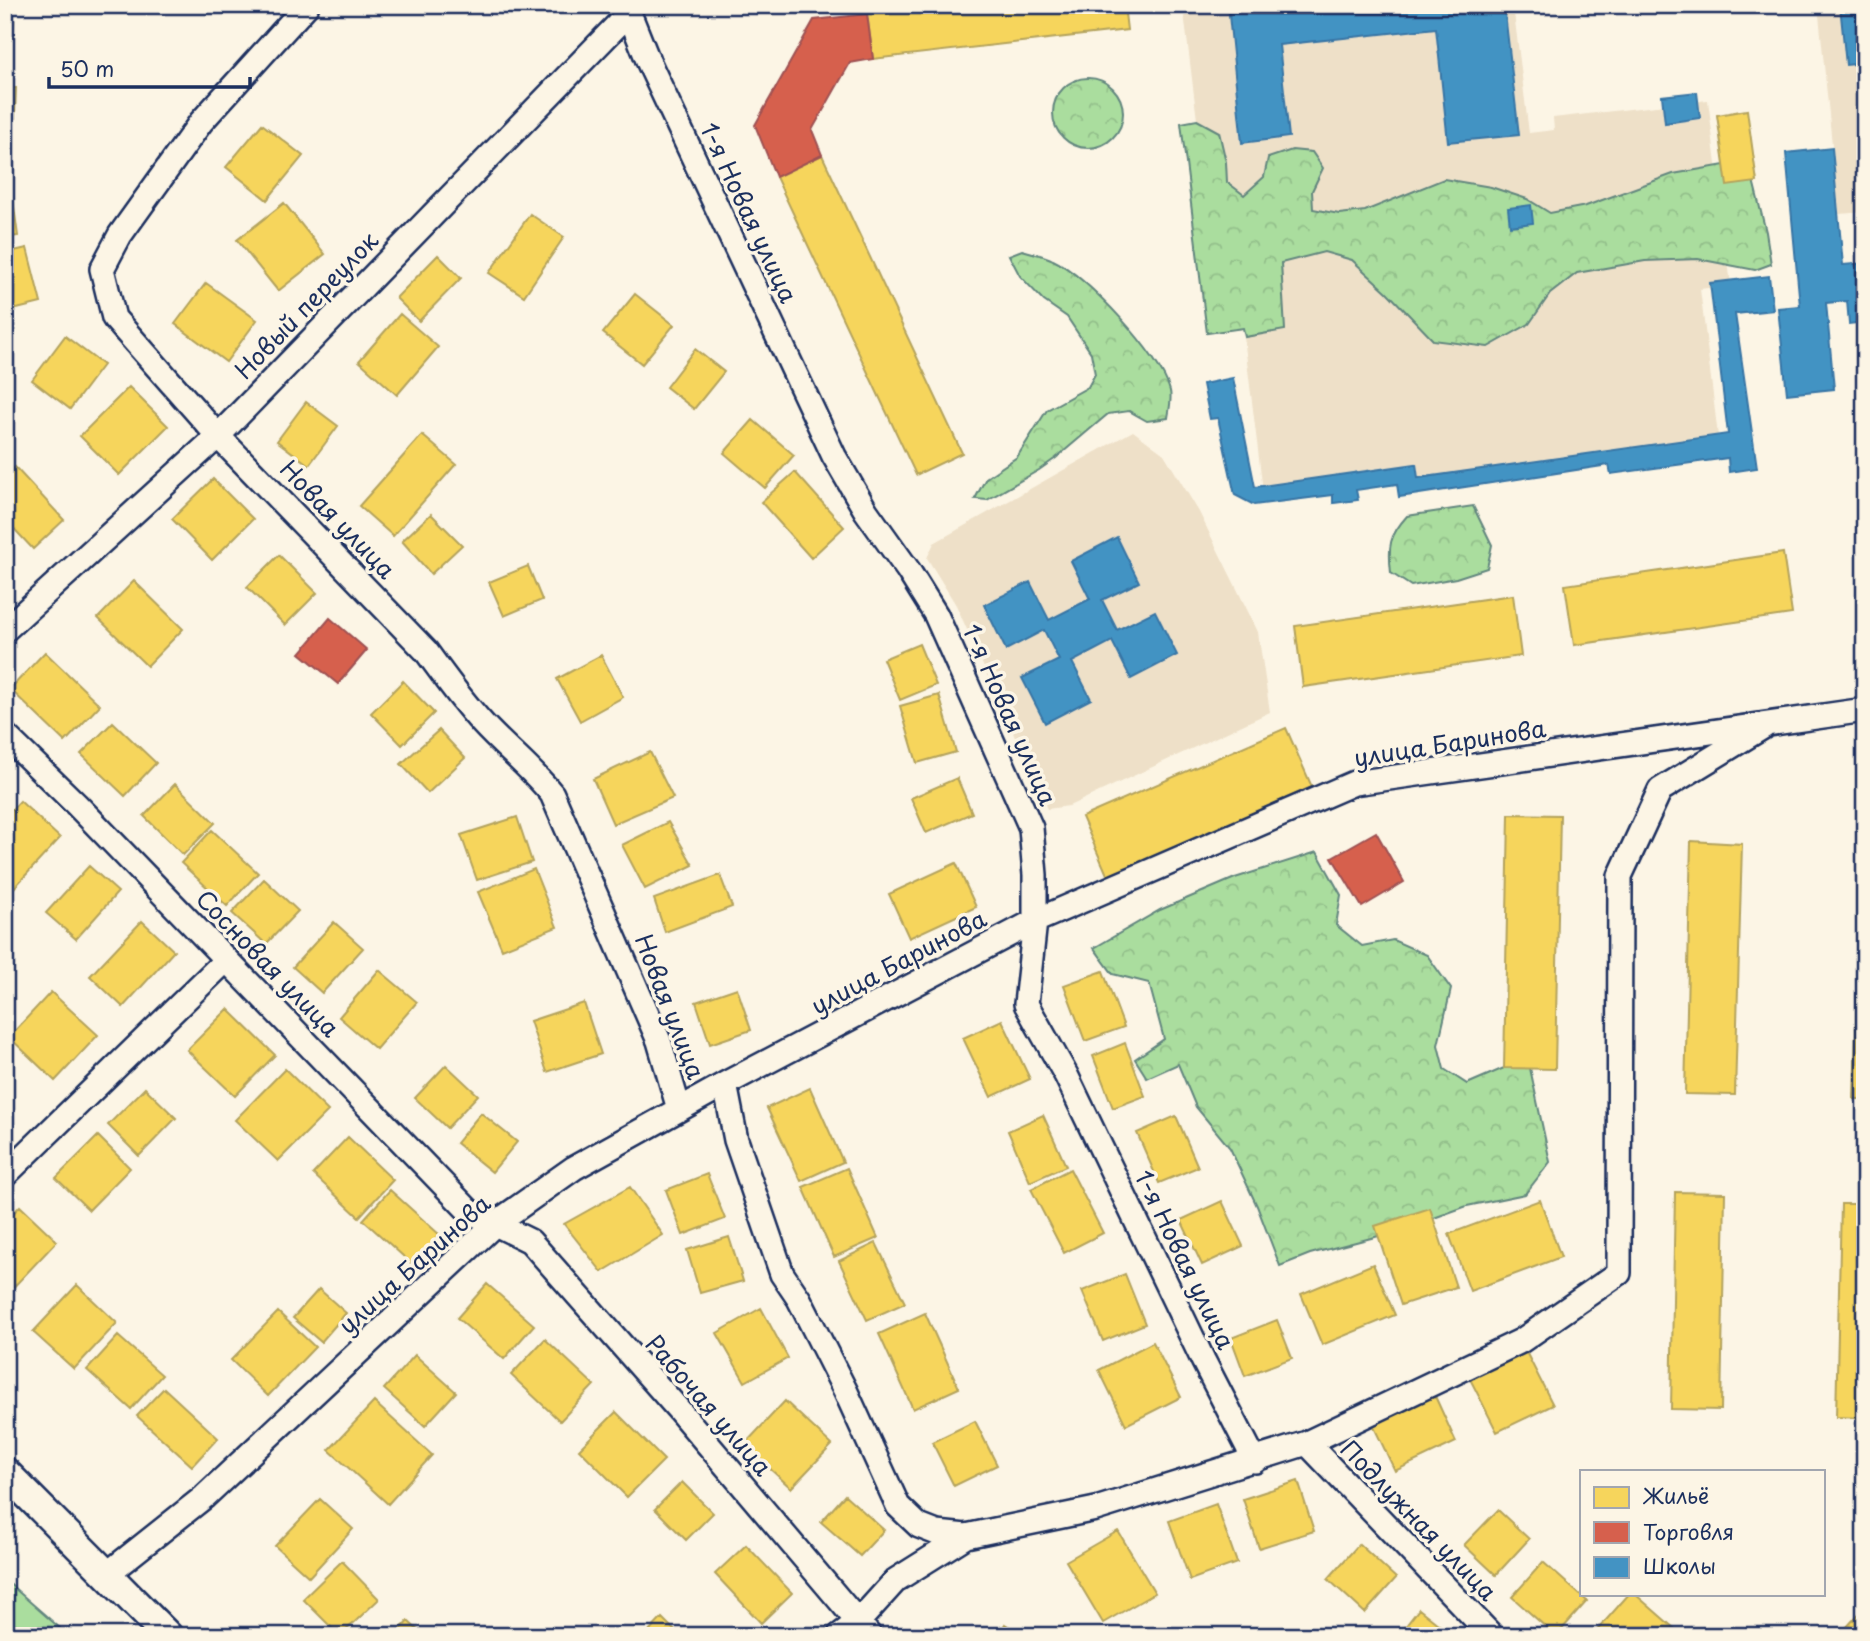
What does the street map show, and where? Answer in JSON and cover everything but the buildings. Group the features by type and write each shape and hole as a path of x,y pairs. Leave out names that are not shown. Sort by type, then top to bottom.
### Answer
{"street":[{"name":"Новая улица","path":"307,5 201,122 120,235 102,269 114,318 218,436 417,641 484,725 535,773 552,794 659,1041 679,1109"},
{"name":"Новый переулок","path":"5,630 218,436 630,9"},
{"name":"1-я Новая улица","path":"630,9 649,63 834,456 866,511 908,570 942,628 1031,828 1035,921 1026,1004 1066,1075 1203,1360 1255,1461"},
{"name":"улица Баринова","path":"107,1574 204,1497 496,1223 574,1168 725,1084 1035,921 1354,783 1865,710"},
{"path":"854,1630 895,1580 966,1536 1096,1509 1307,1443 1521,1341 1619,1273 1620,876 1660,790 1772,722"},
{"name":"Сосновая улица","path":"5,735 76,804 469,1211 496,1223"},
{"path":"5,1175 226,960"},
{"name":"Новая улица","path":"725,1084 736,1140 782,1275 799,1299 846,1392 898,1506 919,1526 937,1534 966,1536"},
{"name":"Рабочая улица","path":"496,1223 530,1241 854,1630"},
{"name":"Подлужная улица","path":"1307,1443 1492,1636"},
{"path":"5,1472 168,1636"}],"shaded area":[{"path":"1183,5 1513,5 1529,133 1554,130 1553,118 1708,100 1731,285 1700,289 1719,444 1264,499 1243,329 1207,333 1181,123 1197,120"},
{"path":"1818,5 1865,5 1865,212 1839,214"},
{"path":"1133,431 1164,454 1199,512 1258,632 1270,712 1069,806 1047,809 956,605 927,558 934,543"}],"green space":[{"path":"1095,78 1108,84 1117,93 1121,99 1121,127 1113,138 1102,146 1081,148 1063,138 1055,127 1053,106 1063,88 1074,80"},
{"path":"1197,120 1219,132 1226,162 1227,182 1244,195 1264,177 1268,158 1292,150 1312,152 1323,168 1312,191 1313,209 1339,214 1365,211 1444,179 1491,187 1527,199 1550,213 1586,206 1673,174 1730,164 1753,180 1771,264 1755,270 1698,259 1645,261 1577,273 1550,294 1529,324 1488,347 1433,340 1352,260 1324,252 1281,263 1285,330 1245,337 1243,328 1207,333 1181,123"},
{"path":"1022,250 1049,258 1067,269 1121,318 1164,376 1171,394 1168,418 1147,421 1129,411 1108,414 1039,470 987,500 975,499 986,478 1017,457 1047,410 1088,387 1095,374 1091,353 1067,317 1044,301 1020,276 1009,255"},
{"path":"1473,506 1492,545 1487,568 1456,578 1411,586 1391,573 1391,542 1407,516"},
{"path":"1317,852 1341,895 1336,925 1362,946 1393,940 1427,955 1451,989 1438,1045 1444,1069 1467,1084 1504,1068 1530,1068 1550,1162 1525,1194 1467,1206 1398,1231 1310,1254 1280,1266 1257,1206 1230,1148 1196,1107 1178,1064 1147,1078 1135,1059 1164,1039 1149,983 1113,974 1094,948 1160,910 1235,878"},
{"path":"5,1580 69,1636 5,1636"}]}
